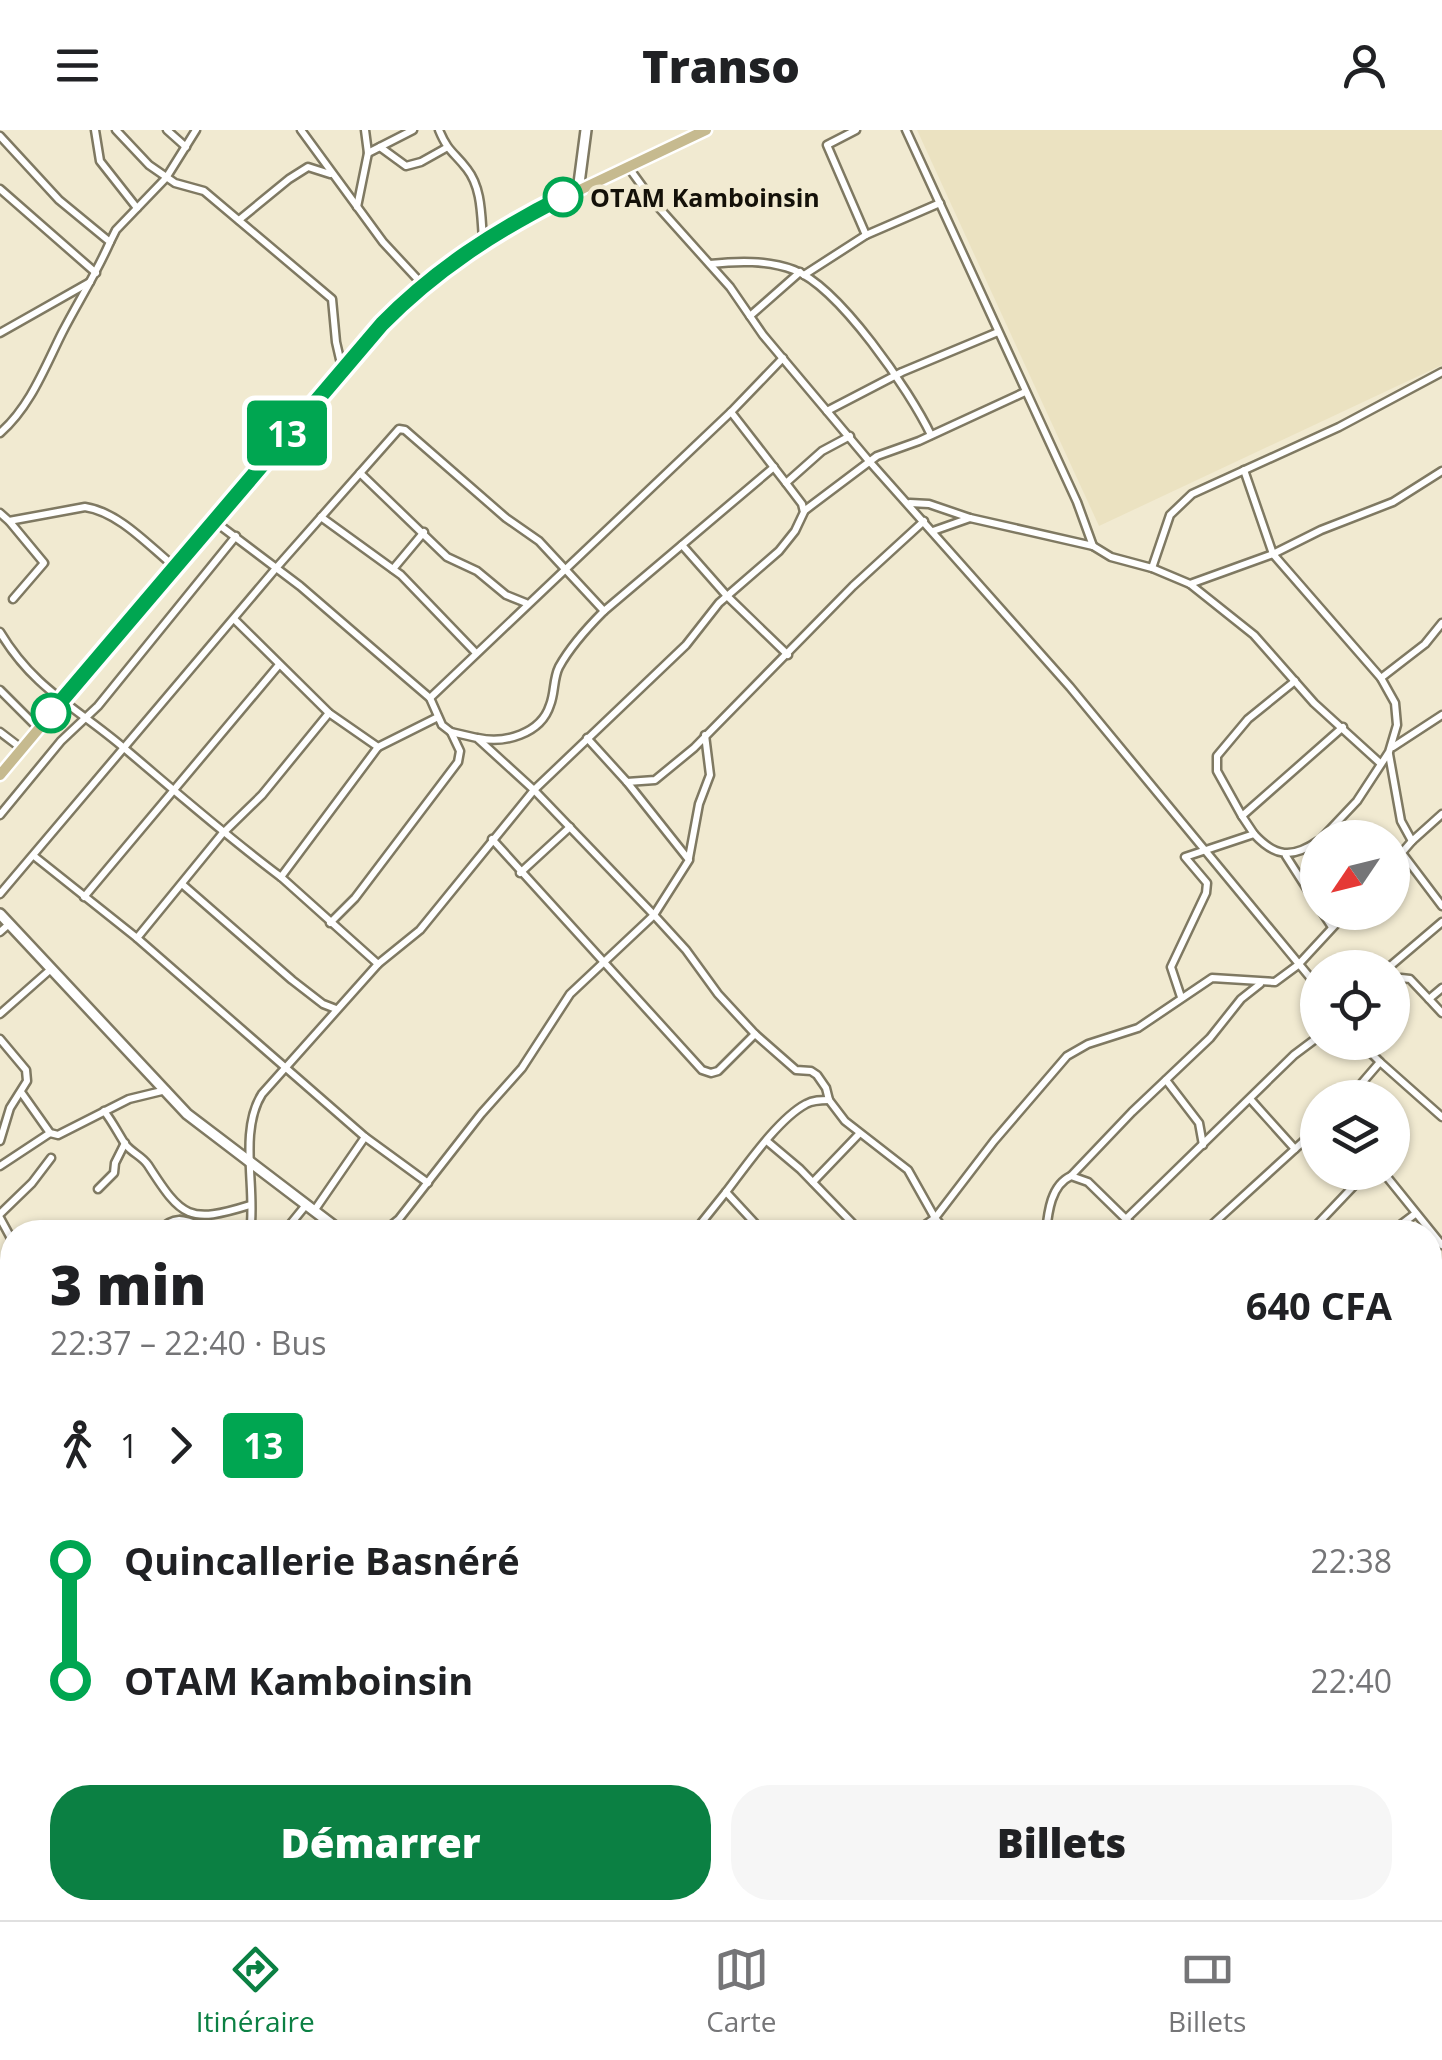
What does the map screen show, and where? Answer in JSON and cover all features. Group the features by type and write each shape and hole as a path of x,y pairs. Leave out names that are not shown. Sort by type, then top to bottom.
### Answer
{"main road":[{"path":"0,775 342,368 423,284 483,240 706,130"}],"street":[{"path":"96,130 102,164 138,208"},
{"path":"116,130 166,178 180,186 200,188 332,300 342,368"},
{"path":"167,130 186,147"},
{"path":"0,433 32,392 110,242 166,178 196,130"},
{"path":"300,130 383,242 423,284"},
{"path":"357,207 368,153 365,130"},
{"path":"368,153 413,130"},
{"path":"439,130 446,148 466,168 478,191 483,240"},
{"path":"578,190 586,130"},
{"path":"856,130 826,145 866,235"},
{"path":"906,130 1077,502 1093,546"},
{"path":"0,136 59,200 110,242"},
{"path":"380,147 406,166 446,148"},
{"path":"239,220 308,167 331,174"},
{"path":"629,168 827,411 1207,850 1298,965"},
{"path":"0,189 94,277"},
{"path":"750,316 802,274 866,235 940,203"},
{"path":"710,264 740,261 802,274 846,314 915,402 930,435"},
{"path":"0,333 94,277"},
{"path":"827,411 895,376 998,332"},
{"path":"430,698 783,358"},
{"path":"1152,568 1166,523 1178,504 1205,485 1339,427 1442,372"},
{"path":"250,1220 248,1161 257,1102 336,1008 347,1002 378,964 413,938 534,790 686,645 727,596 779,551 804,512 869,461 1026,392"},
{"path":"731,412 802,504 804,512"},
{"path":"0,894 277,567 398,431 403,429 538,541 604,611"},
{"path":"786,483 822,451 850,436"},
{"path":"451,732 492,741 518,736 541,720 550,709 557,671 604,611 774,467"},
{"path":"1244,470 1272,554 1392,694 1397,716 1390,750 1400,820 1412,841"},
{"path":"1190,584 1394,502 1442,471"},
{"path":"360,473 447,556 477,571 506,596 527,603"},
{"path":"909,503 929,504 970,518 1093,546 1111,557 1190,584 1254,634 1314,703 1380,763"},
{"path":"9,521 94,508 115,518 176,568"},
{"path":"0,514 44,563 13,599"},
{"path":"320,517 372,558 393,569 476,654"},
{"path":"933,531 970,518"},
{"path":"627,782 655,780 924,521"},
{"path":"214,522 277,567 430,698 436,718 451,732 460,751 458,762 355,898 330,923"},
{"path":"393,569 424,532"},
{"path":"0,815 236,536"},
{"path":"682,545 788,655"},
{"path":"235,620 329,714 378,747"},
{"path":"1381,678 1426,644 1442,623"},
{"path":"0,632 35,680 86,717 222,834 280,877 378,964"},
{"path":"84,897 278,666"},
{"path":"1295,681 1248,719 1217,756 1217,771 1254,834 1271,850 1285,856 1300,879"},
{"path":"0,690 39,728"},
{"path":"137,938 222,834 262,794 329,714"},
{"path":"1338,820 1357,801 1390,750 1442,715"},
{"path":"280,877 378,747 436,718"},
{"path":"1242,816 1343,726"},
{"path":"0,732 22,749"},
{"path":"394,1220 522,1068 570,994 654,915 689,860 699,804 710,775 706,735"},
{"path":"477,738 534,790 654,915 755,1034 796,1070 818,1075 829,1100 859,1134 908,1170 935,1218"},
{"path":"586,738 689,860"},
{"path":"1410,843 1442,814"},
{"path":"520,873 570,826"},
{"path":"1181,997 1171,967 1206,893 1207,883 1185,857 1254,834"},
{"path":"492,839 702,1070 718,1071 755,1034"},
{"path":"1285,856 1300,851"},
{"path":"34,856 137,938 365,1137 428,1183"},
{"path":"1410,864 1442,906"},
{"path":"182,884 292,980 324,1004 336,1008"},
{"path":"0,914 198,1124 326,1220"},
{"path":"1409,950 1442,922"},
{"path":"0,932 10,924"},
{"path":"932,1220 1061,1061 1088,1044 1138,1028 1216,977 1261,984 1275,982 1298,965 1330,930"},
{"path":"0,1014 51,969"},
{"path":"1410,979 1442,1014"},
{"path":"1048,1220 1058,1186 1261,984"},
{"path":"1429,999 1442,988"},
{"path":"0,1039 26,1070 26,1080 10,1108 0,1141"},
{"path":"1072,1176 1088,1182 1126,1218 1300,1050"},
{"path":"1364,1080 1380,1062 1442,1118"},
{"path":"1166,1080 1199,1122 1203,1145"},
{"path":"0,1166 50,1134 58,1135 138,1096 166,1090"},
{"path":"21,1092 50,1134"},
{"path":"704,1220 801,1107 815,1100 829,1100"},
{"path":"1251,1100 1295,1150"},
{"path":"104,1110 124,1142 146,1162 160,1187 175,1202 200,1216 218,1216 250,1204"},
{"path":"814,1182 859,1134"},
{"path":"297,1220 365,1137"},
{"path":"98,1189 114,1173 124,1142"},
{"path":"768,1142 850,1220"},
{"path":"1217,1220 1300,1145"},
{"path":"0,1216 32,1184 50,1158"},
{"path":"1321,1220 1350,1190"},
{"path":"1397,1190 1420,1220"},
{"path":"726,1192 752,1220"},
{"path":"1407,1220 1415,1214"},
{"path":"214,1220 218,1216"}],"shaded area":[{"path":"917,130 1442,130 1442,365 1099,526"}],"bus line":[{"name":"13","path":"51,713 382,324 423,284 483,240 563,197"}],"place":[{"name":"OTAM Kamboinsin","path":"563,197"}]}
